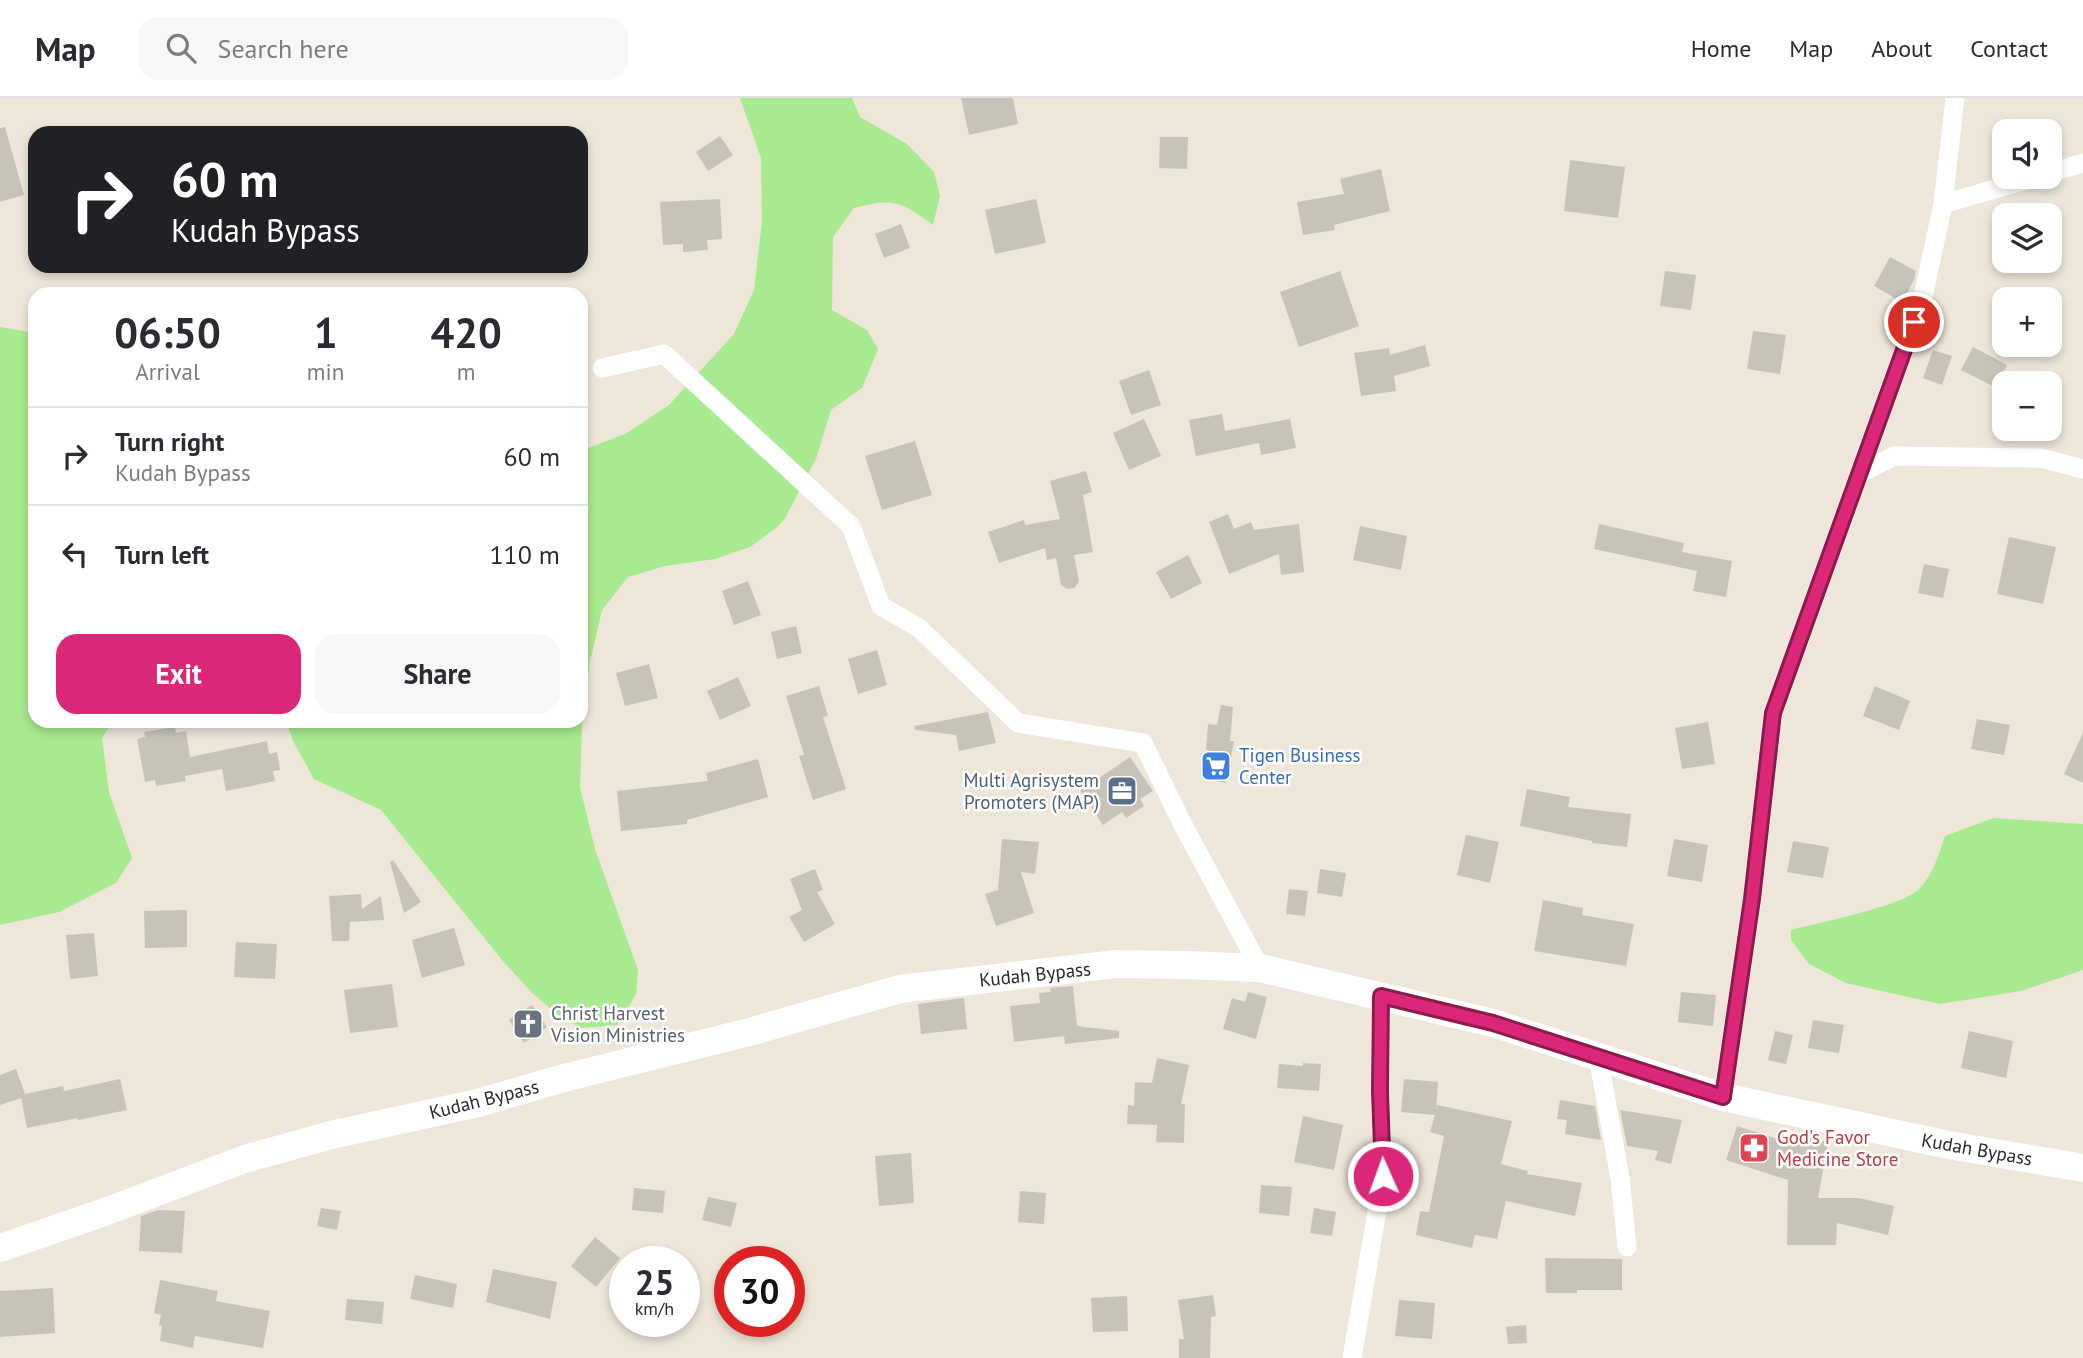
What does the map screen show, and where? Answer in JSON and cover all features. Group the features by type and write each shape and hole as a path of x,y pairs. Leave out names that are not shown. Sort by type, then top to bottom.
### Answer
{"street":[{"path":"1723,1097 1752,899 1773,713 1923,297 1943,204 1955,98"},
{"path":"2062,169 2083,163"},
{"path":"1943,204 1995,189"},
{"path":"602,368 664,354 851,526 881,606 919,628 1017,723 1143,743 1260,968"},
{"path":"1861,473 1894,456 2041,458 2083,469"},
{"name":"Kudah Bypass","path":"0,1248 245,1159 331,1135 478,1103 900,989 1116,964 1260,968 1493,1023 1723,1097 1949,1145 2083,1168"},
{"path":"1352,1358 1383,1176 1381,996"},
{"path":"1598,1056 1620,1178 1628,1247"}],"green space":[{"path":"740,98 852,98 860,117 907,144 934,172 940,196 933,225 904,206 896,204 879,203 854,208 833,237 832,310 867,330 878,349 862,388 831,410 816,459 784,520 776,528 750,547 715,559 665,566 628,577 602,610 588,678 588,448 627,433 669,405 734,334 754,290 762,221 761,158"},
{"path":"0,327 28,332 28,728 108,728 102,738 109,792 132,858 116,883 59,912 0,925"},
{"path":"288,728 582,728 580,787 595,849 638,970 636,994 618,1025 580,1028 532,993 381,810 314,779"},
{"path":"1993,818 2083,824 2083,970 2021,991 1940,1004 1846,983 1809,964 1791,940 1791,930 1878,908 1910,895 1919,889 1928,877 1945,836"}],"building":[{"path":"961,98 1013,98 1018,124 969,135"},
{"path":"5,127 24,195 0,202 0,128"},
{"path":"720,136 733,155 708,171 696,152"},
{"path":"1160,137 1188,137 1187,169 1159,168"},
{"path":"1570,160 1625,167 1618,218 1564,211"},
{"path":"1381,169 1390,211 1334,225 1335,230 1303,235 1297,202 1344,194 1340,179"},
{"path":"720,199 722,239 707,240 708,250 683,252 683,244 663,245 660,202"},
{"path":"1036,199 1046,243 995,254 985,210"},
{"path":"901,224 910,248 884,258 875,234"},
{"path":"1890,257 1916,271 1902,302 1874,286"},
{"path":"1340,271 1359,326 1299,347 1280,292"},
{"path":"1665,271 1696,275 1691,310 1660,306"},
{"path":"1753,331 1786,335 1780,374 1747,369"},
{"path":"1425,345 1430,366 1394,376 1396,391 1361,396 1354,353 1389,348 1390,355"},
{"path":"1973,347 2007,365 2004,371 1992,371 1992,386 1961,370"},
{"path":"1933,350 1952,356 1942,385 1923,378"},
{"path":"1149,370 1161,405 1131,415 1119,381"},
{"path":"1222,414 1225,431 1290,419 1296,448 1261,455 1259,443 1196,456 1189,420"},
{"path":"1144,419 1161,456 1129,470 1113,433"},
{"path":"915,441 932,495 882,510 865,456"},
{"path":"1086,471 1092,492 1083,495 1093,552 1074,555 1079,582 1074,588 1067,589 1061,585 1056,558 1047,560 1045,548 999,563 988,532 1024,520 1025,525 1060,519 1050,481"},
{"path":"1228,514 1234,529 1251,522 1254,530 1299,524 1304,572 1281,575 1279,554 1229,574 1209,522"},
{"path":"1599,524 1684,543 1682,552 1732,561 1726,597 1693,591 1697,571 1594,549"},
{"path":"1360,526 1407,536 1401,570 1353,560"},
{"path":"2009,537 2056,547 2043,604 1997,594"},
{"path":"1188,555 1202,583 1171,599 1156,572"},
{"path":"1924,564 1949,569 1943,598 1918,593"},
{"path":"748,581 761,615 734,625 722,591"},
{"path":"796,626 802,653 777,659 771,632"},
{"path":"877,650 887,685 858,694 848,659"},
{"path":"649,664 658,698 625,706 616,673"},
{"path":"738,677 751,706 720,720 707,691"},
{"path":"819,686 828,716 823,717 846,789 813,800 799,756 804,755 786,696"},
{"path":"1875,686 1910,701 1899,730 1863,716"},
{"path":"1221,705 1233,707 1230,741 1234,741 1226,783 1207,779 1212,751 1206,750 1208,724 1217,725"},
{"path":"988,712 996,743 959,751 956,735 915,730 915,726"},
{"path":"1977,719 2010,725 2004,755 1971,749"},
{"path":"1708,722 1715,764 1682,769 1675,728"},
{"path":"169,728 175,728 176,733 186,731 190,757 267,741 269,754 277,752 280,770 273,771 275,781 226,791 222,769 185,776 186,781 156,786 155,780 145,782 137,739 145,737 144,732"},
{"path":"2083,733 2083,783 2064,774"},
{"path":"1130,757 1153,791 1140,799 1144,806 1126,818 1122,812 1103,825 1080,791"},
{"path":"758,759 768,797 687,820 687,824 621,831 617,791 708,781 706,773"},
{"path":"1527,789 1570,797 1568,807 1631,814 1627,847 1592,843 1520,826"},
{"path":"1466,835 1499,842 1490,883 1457,875"},
{"path":"1002,839 1039,842 1035,874 1021,872 1034,913 996,926 985,894 998,890"},
{"path":"1674,839 1708,845 1702,882 1667,876"},
{"path":"1793,841 1829,847 1823,878 1787,872"},
{"path":"393,860 421,902 404,913 390,862"},
{"path":"815,869 823,890 817,892 835,924 804,942 789,917 802,910 790,879"},
{"path":"1320,869 1346,873 1342,897 1317,893"},
{"path":"1289,889 1308,891 1305,916 1286,914"},
{"path":"361,894 362,909 381,896 384,920 350,922 349,941 332,941 329,896"},
{"path":"1543,900 1583,908 1582,915 1634,924 1626,966 1534,951"},
{"path":"187,910 187,947 145,948 144,911"},
{"path":"454,928 465,965 422,978 412,940"},
{"path":"94,933 98,976 70,979 66,935"},
{"path":"236,942 277,944 275,979 234,977"},
{"path":"392,984 398,1027 350,1033 344,990"},
{"path":"1073,986 1077,1026 1119,1031 1119,1038 1065,1044 1064,1036 1014,1042 1010,1006 1040,1003 1039,993 1051,992 1050,988"},
{"path":"1248,992 1267,997 1256,1039 1223,1029 1232,998 1245,1002"},
{"path":"1681,992 1716,995 1713,1026 1678,1022"},
{"path":"964,998 967,1029 921,1034 918,1004"},
{"name":"Christ Harvest Vision Ministries","path":"532,1005 547,1027 524,1043 509,1020"},
{"path":"1813,1020 1844,1025 1839,1053 1808,1048"},
{"path":"1775,1031 1793,1035 1786,1064 1768,1060"},
{"path":"1969,1031 2013,1041 2006,1078 1961,1068"},
{"path":"1157,1058 1189,1065 1181,1104 1185,1104 1184,1143 1156,1142 1157,1125 1127,1124 1128,1105 1134,1106 1135,1082 1152,1083"},
{"path":"1303,1063 1321,1064 1319,1091 1277,1088 1279,1064 1303,1066"},
{"path":"16,1069 25,1094 63,1086 64,1091 120,1079 127,1110 27,1128 21,1098 0,1105 0,1075"},
{"path":"1404,1079 1438,1082 1436,1111 1437,1105 1512,1121 1501,1164 1528,1171 1527,1174 1582,1183 1575,1216 1506,1201 1497,1239 1475,1235 1472,1248 1416,1235 1420,1211 1429,1212 1444,1136 1430,1132 1435,1115 1401,1112"},
{"path":"1560,1100 1595,1106 1601,1140 1565,1134 1567,1120 1557,1119"},
{"path":"1620,1110 1682,1120 1671,1164 1655,1160 1658,1151 1627,1146"},
{"path":"1303,1116 1343,1125 1334,1170 1294,1162"},
{"path":"1737,1126 1784,1141 1786,1134 1828,1142 1818,1198 1859,1198 1894,1206 1888,1235 1837,1223 1836,1245 1787,1245 1788,1180 1726,1160"},
{"path":"911,1153 914,1203 879,1206 875,1156"},
{"path":"1261,1185 1292,1187 1289,1216 1259,1213"},
{"path":"634,1188 665,1191 663,1213 632,1210"},
{"path":"1020,1191 1046,1193 1044,1224 1018,1222"},
{"path":"708,1197 737,1203 731,1227 702,1220"},
{"path":"321,1208 341,1211 337,1230 317,1226"},
{"path":"1314,1208 1336,1212 1332,1236 1310,1233"},
{"path":"158,1210 185,1211 182,1253 139,1251 141,1216"},
{"path":"595,1237 609,1249 609,1271 596,1287 571,1266"},
{"path":"1545,1258 1622,1259 1622,1290 1546,1293"},
{"path":"493,1269 557,1282 550,1319 486,1302"},
{"path":"415,1275 457,1284 453,1308 410,1299"},
{"path":"160,1280 218,1291 216,1301 270,1311 263,1348 195,1336 193,1348 160,1341 161,1315 154,1313"},
{"path":"53,1288 55,1333 0,1337 0,1291"},
{"path":"1213,1295 1216,1316 1211,1317 1210,1358 1179,1358 1179,1339 1184,1339 1178,1300"},
{"path":"1127,1296 1128,1331 1093,1332 1091,1298"},
{"path":"347,1299 384,1302 382,1324 345,1320"},
{"path":"1399,1300 1435,1303 1432,1339 1395,1336"},
{"path":"1526,1325 1527,1343 1508,1344 1506,1327"}],"place":[{"name":"Tigen Business Center","path":"1216,766"},
{"name":"Multi Agrisystem Promoters (MAP)","path":"1122,791"},
{"name":"Christ Harvest Vision Ministries","path":"528,1024"},
{"name":"God's Favor Medicine Store","path":"1754,1148"}],"route":[{"path":"1383,1176 1381,996 1493,1023 1723,1097 1752,899 1773,713 1914,322"}]}
